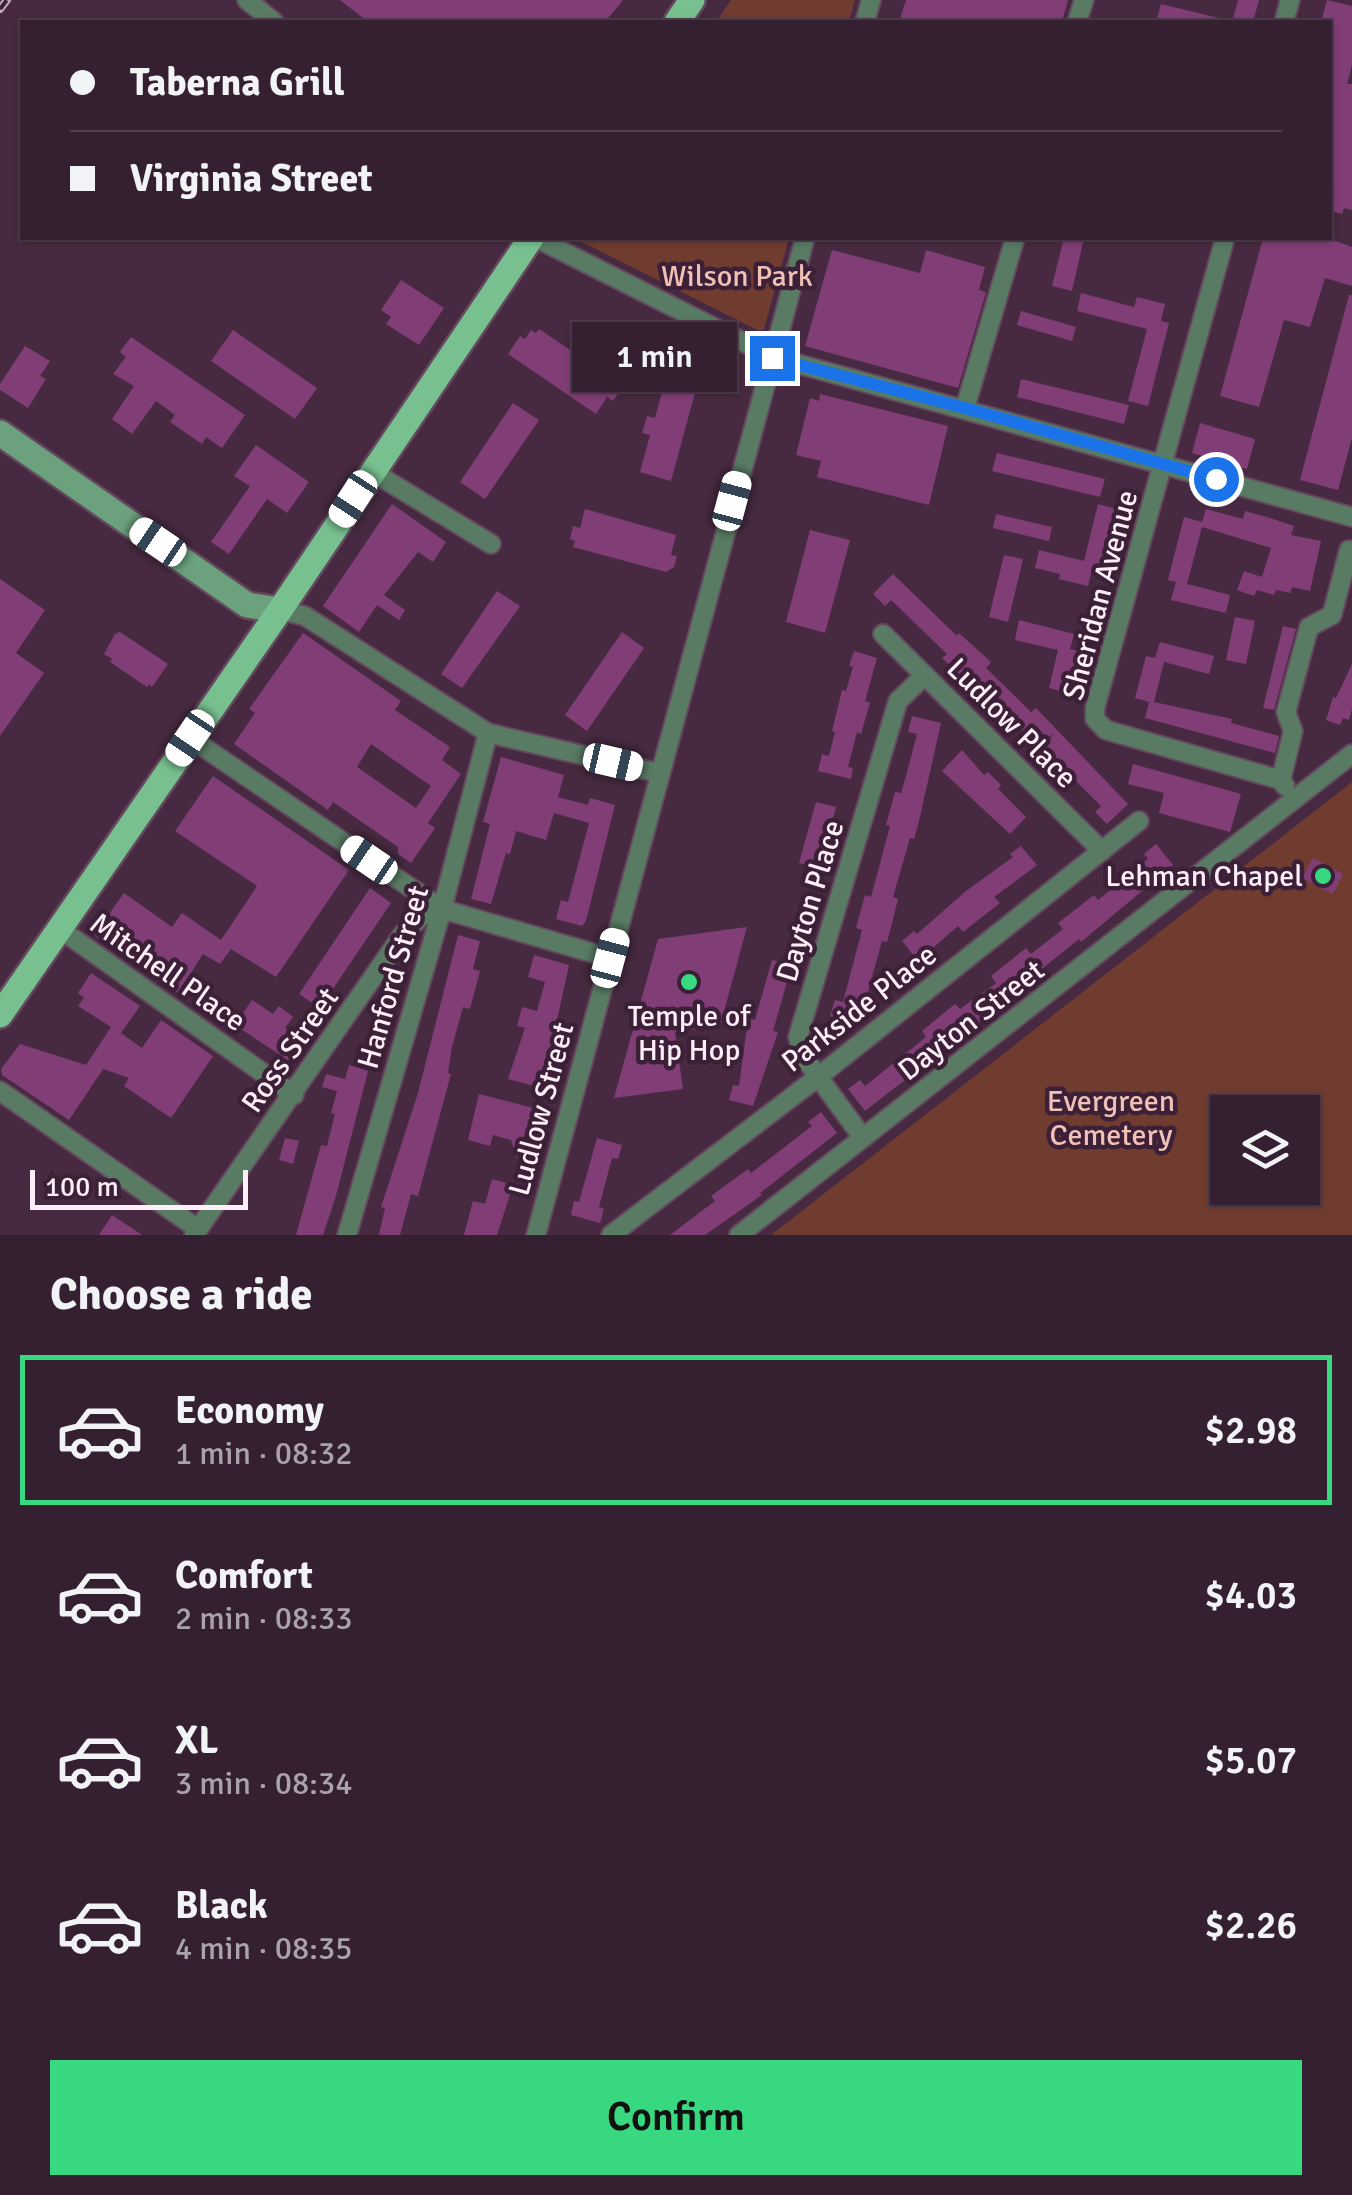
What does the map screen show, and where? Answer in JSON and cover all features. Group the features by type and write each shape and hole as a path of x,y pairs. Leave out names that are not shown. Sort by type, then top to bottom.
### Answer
{"main road":[{"path":"0,1015 533,240"},
{"path":"0,433 247,605 280,610"}],"street":[{"path":"247,0 272,20"},
{"path":"538,240 772,358 1352,517"},
{"name":"Ludlow Street","path":"536,1235 804,240"},
{"path":"965,408 1013,240"},
{"name":"Sheridan Avenue","path":"1224,240 1094,719 1106,730 1281,780"},
{"path":"372,471 490,544"},
{"path":"1294,796 1281,780 1293,730 1286,712 1308,626 1332,615 1349,550"},
{"path":"280,610 304,616 488,733 659,773"},
{"name":"Ludlow Place","path":"883,634 1102,851"},
{"name":"Dayton Place","path":"863,1138 803,1056 798,1037 898,701 925,675"},
{"name":"Hanford Street","path":"347,1235 442,909 488,733"},
{"path":"190,738 442,909 610,958"},
{"name":"Dayton Street","path":"738,1235 1352,754"},
{"name":"Parkside Place","path":"611,1235 1139,821"},
{"name":"Ross Street","path":"196,1232 403,934 422,916 442,909"},
{"name":"Mitchell Place","path":"60,929 294,1095"},
{"path":"0,1091 196,1232"}],"green space":[{"path":"731,0 855,0 850,20 717,20"},
{"name":"Wilson Park","path":"578,240 788,240 764,329 759,331"},
{"name":"Evergreen Cemetery","path":"1352,782 1352,1235 771,1235"}],"building":[{"path":"340,0 623,0 607,20 365,20"},
{"path":"906,0 1068,0 1063,20 900,20"},
{"path":"1238,0 1259,0 1254,20 1233,20"},
{"path":"1327,0 1352,6 1352,65 1347,84 1352,84 1352,210 1344,208 1342,214 1332,212 1332,20 1322,20"},
{"path":"1161,4 1219,18 1219,20 1157,20"},
{"path":"1064,240 1084,240 1072,291 1052,286"},
{"path":"1262,240 1332,240 1352,247 1352,286 1325,278 1310,327 1284,320 1259,407 1220,396"},
{"path":"832,250 920,273 926,250 985,267 979,290 986,292 958,388 805,346"},
{"path":"401,280 444,308 419,345 386,324 391,317 381,310"},
{"path":"1081,293 1134,307 1137,297 1165,304 1161,321 1169,323 1148,406 1128,401 1147,329 1077,311"},
{"path":"1349,295 1352,438 1338,490 1300,480"},
{"path":"1021,311 1076,327 1072,341 1017,325"},
{"path":"539,329 618,382 614,387 620,391 613,401 607,397 596,414 508,354 520,336 525,339 531,330 536,333"},
{"path":"233,330 317,388 295,419 211,361"},
{"path":"131,337 245,415 222,448 206,437 202,444 170,422 175,415 156,401 132,434 112,419 134,386 113,374 126,357 120,352"},
{"path":"25,346 50,361 40,376 46,379 28,408 0,390"},
{"path":"1021,379 1129,405 1124,424 1017,397"},
{"path":"665,381 696,389 671,481 640,472 650,435 642,433 647,416 655,418"},
{"path":"820,394 948,426 929,505 817,477 821,461 796,455 810,398 819,401"},
{"path":"513,403 539,420 485,499 460,482"},
{"path":"1200,423 1255,439 1247,469 1192,453"},
{"path":"256,445 309,482 287,513 267,499 229,554 211,542 250,486 234,476"},
{"path":"997,453 1105,479 1100,497 992,471"},
{"path":"392,504 446,542 433,562 418,552 384,595 405,610 399,620 377,605 359,632 323,606"},
{"path":"1098,504 1117,509 1102,572 1092,570 1088,586 1035,568 1039,550 1084,561"},
{"path":"585,509 676,535 671,555 677,556 674,567 666,572 573,547 573,526 580,528"},
{"path":"1206,509 1243,519 1245,511 1294,526 1291,535 1321,541 1310,591 1292,587 1290,593 1276,590 1274,595 1257,590 1254,596 1237,590 1244,571 1262,577 1271,548 1202,527 1187,584 1230,595 1226,613 1171,600 1176,582 1168,580 1184,517 1202,522"},
{"path":"996,514 1052,527 1049,541 993,528"},
{"path":"810,530 850,540 825,633 786,622"},
{"path":"1004,555 1023,559 1008,622 989,617"},
{"path":"893,574 957,636 959,633 991,662 986,668 1031,712 1036,708 1128,804 1107,824 1095,812 1101,806 1045,750 1053,733 1039,747 942,658 947,654 891,600 885,606 873,594"},
{"path":"0,579 45,610 16,653 44,673 0,736"},
{"path":"497,591 520,606 462,688 441,674"},
{"path":"1235,617 1255,621 1246,664 1226,660"},
{"path":"1019,620 1074,634 1070,649 1078,651 1068,693 1049,688 1058,650 1015,640"},
{"path":"1283,626 1296,629 1274,710 1263,708"},
{"path":"120,632 168,664 152,687 110,662 112,659 104,654"},
{"path":"622,632 644,648 587,731 565,715"},
{"path":"303,633 401,701 395,710 450,747 442,760 461,774 428,823 435,828 411,863 398,854 398,847 333,802 328,810 234,744 255,713 249,709","holes":["371,744 431,786 416,808 357,767"]},
{"path":"1160,642 1214,656 1209,674 1164,662 1154,702 1232,719 1231,723 1279,736 1275,753 1145,718 1149,702 1135,698 1146,656 1155,658"},
{"path":"854,651 877,658 865,701 870,703 848,767 853,768 851,779 818,771 822,754 828,756 830,752"},
{"path":"1352,664 1352,709 1349,720 1343,718 1340,725 1326,720 1333,697 1336,698"},
{"path":"912,716 941,723 919,821 914,839 910,838 893,897 898,899 890,931 887,942 882,941 859,1024 830,1016 835,1000 843,1002 862,930 856,928 865,895 871,897 895,792 901,793 906,776 917,734 908,732"},
{"path":"962,750 984,775 988,772 1001,785 998,789 1026,817 1010,834 942,771"},
{"path":"501,757 564,775 558,797 588,805 590,798 615,805 582,926 556,919 561,900 568,902 589,823 554,813 546,840 516,831 491,904 471,899 490,824 483,822"},
{"path":"1133,764 1241,794 1230,832 1159,813 1164,793 1128,784"},
{"path":"213,776 349,870 276,977 231,949 220,964 203,954 178,993 94,935 124,893 172,927 182,913 221,940 257,886 175,831"},
{"path":"816,802 836,807 824,852 833,854 828,870 799,863"},
{"path":"1156,844 1173,865 865,1111 848,1089 860,1080 865,1086 926,1037 922,1031 955,1004 960,1009 996,983 991,976 1026,948 1031,954 1063,929 1058,923 1094,895 1098,900 1148,859 1144,854"},
{"path":"1021,846 1037,865 994,897 1000,903 963,932 958,926 918,961 902,941 914,931 917,934 1013,857 1010,854"},
{"name":"Lehman Chapel","path":"1313,858 1343,874 1333,894 1302,878"},
{"path":"370,888 391,903 320,1008 299,994"},
{"name":"Temple of Hip Hop","path":"747,927 720,1026 675,1032 683,1089 614,1098 658,939"},
{"path":"458,935 480,941 473,969 480,971 470,1009 463,1007 452,1047 448,1073 451,1074 418,1196 411,1194 400,1235 379,1235 385,1208 381,1207 418,1093"},
{"path":"534,955 569,965 538,1087 508,1079 525,1028 517,1026 522,1007 537,1011 545,982 528,977"},
{"path":"772,960 800,967 796,984 787,982 773,1031 778,1032 753,1106 729,1100 733,1085 739,1086 746,1034 750,1019 755,1020"},
{"path":"91,973 140,1006 121,1033 142,1048 161,1020 213,1056 171,1118 124,1086 129,1078 103,1069 69,1120 2,1075 1,1069 20,1044 86,1065 111,1027 78,1006 84,998 78,993"},
{"path":"252,1000 273,1014 279,1006 293,1017 285,1028 303,1040 289,1061 235,1025"},
{"path":"349,1065 368,1071 336,1196 323,1235 296,1235 321,1145 327,1146 335,1114 331,1113 337,1091 322,1087 326,1074 345,1079"},
{"path":"479,1094 533,1108 517,1159 511,1140 493,1135 490,1146 468,1140"},
{"path":"821,1112 837,1133 762,1195 705,1235 670,1235 715,1201 711,1196 748,1169 751,1173 812,1126 808,1122"},
{"path":"285,1138 299,1141 293,1164 279,1160"},
{"path":"597,1138 622,1145 618,1159 612,1158 599,1207 604,1209 600,1223 571,1215 574,1201 579,1202"},
{"path":"492,1179 513,1185 497,1235 464,1235 473,1201 485,1204"},
{"path":"112,1215 142,1235 99,1235"}],"railway":[{"path":"0,9 7,0"}],"place":[{"name":"Lehman Chapel","path":"1323,876"},
{"name":"Temple of Hip Hop","path":"689,982"}],"route":[{"path":"772,358 1216,479"}]}
